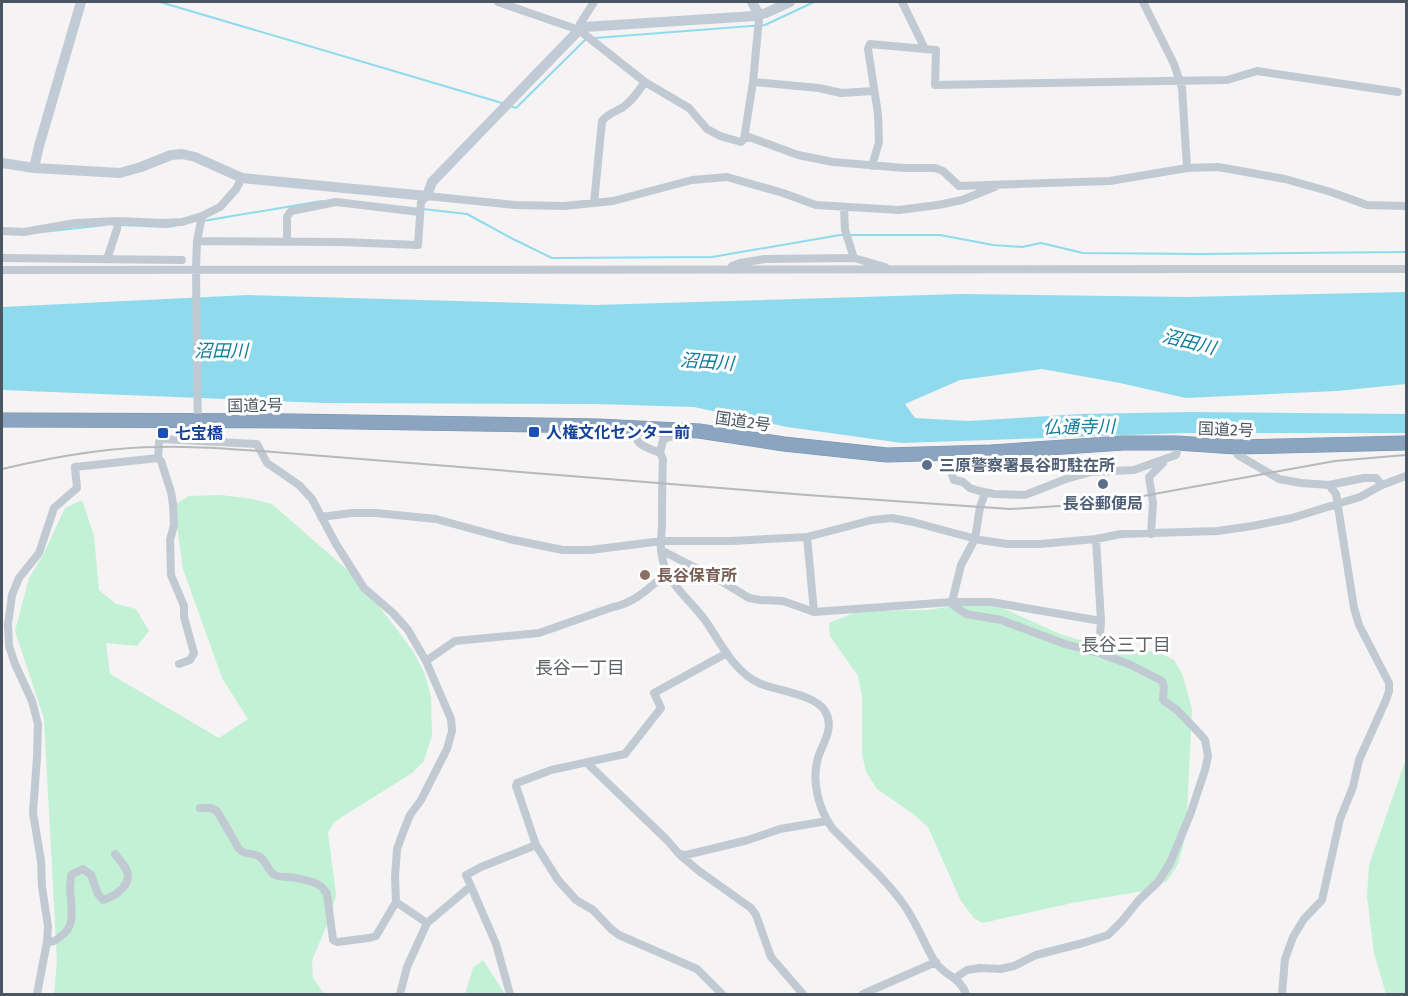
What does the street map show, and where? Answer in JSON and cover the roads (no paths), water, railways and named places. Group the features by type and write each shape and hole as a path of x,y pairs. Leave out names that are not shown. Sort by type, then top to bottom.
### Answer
{"highway":[{"name":"国道2号","path":"2,420 197,417 293,421 598,426 699,431 784,444 886,455 1031,450 1123,443 1177,443 1236,447 1407,443"}],"street":[{"path":"34,168 81,2"},
{"path":"498,2 579,30 645,82 689,108 707,129 720,136 741,142 749,137 798,155 872,166 935,168 943,171 959,186 1110,182 1188,168 1218,167 1285,179 1331,192 1367,206 1407,206"},
{"path":"579,30 580,24 594,2"},
{"path":"744,139 758,35 759,17 752,2"},
{"path":"197,242 341,242 418,245 420,212 432,182 579,30 584,27 759,17 790,2"},
{"path":"902,2 925,49"},
{"path":"1143,2 1180,80 1188,168"},
{"path":"872,166 879,142 878,114 868,49 870,44 936,50 935,85 1227,80 1257,71 1398,92"},
{"path":"594,203 602,122 606,116 635,97 645,82"},
{"path":"753,82 819,88 841,93 874,91"},
{"path":"2,164 120,173 136,170 171,155 182,154 195,157 242,178 424,199 515,205 564,206 613,201 692,180 727,177 816,205 899,210 938,206 962,200 996,185"},
{"path":"2,231 24,232 75,223 182,222 220,207 236,189 242,178"},
{"path":"287,242 287,216 291,211 336,202 420,212"},
{"path":"844,207 845,230 854,258"},
{"path":"198,440 196,272 197,242 202,216"},
{"path":"107,259 118,221"},
{"path":"2,258 182,260"},
{"path":"731,270 732,266 740,263 765,260 854,258 886,267 888,270"},
{"path":"2,270 196,272 1407,269"},
{"path":"635,428 635,438 639,445 660,453"},
{"path":"723,435 721,439 668,436 663,440 660,453 663,459 661,550 667,573 746,676 760,684 813,700 823,708 829,722 828,733 817,760 815,775 816,791 827,820 904,904 936,962 943,970 956,978 964,987 966,994"},
{"path":"179,664 190,660 194,653 183,617 184,606 171,575 170,540 174,525 173,504 161,461 158,458 159,442 162,439 257,444 267,463 299,486 312,499 336,544 364,588 393,613 408,630 426,661 451,719 452,731 447,749 421,800 410,815 400,839 395,877 396,902 376,936 337,942 333,940 325,889 301,878 272,874 262,858 242,853 217,811 211,808 200,808"},
{"path":"970,488 979,491 1024,495 1091,472 1134,471 1176,454 1177,443"},
{"path":"1236,447 1238,455 1279,479 1329,485 1376,477 1382,485"},
{"path":"944,453 954,480 963,482 975,493 984,496 997,498 1004,494"},
{"path":"38,994 48,926 33,813 38,757 38,724 32,701 9,646 8,624 12,595 19,578 39,553 54,508 77,488 75,467 158,458"},
{"path":"1151,534 1153,503 1149,477 1168,458"},
{"path":"321,517 376,513 436,519 509,539 564,550 590,550 662,541 731,541 807,537 872,520 892,518 975,539 1007,544 1040,544 1096,539 1121,534 1218,531 1252,526 1292,518 1337,504 1407,476"},
{"path":"1282,994 1285,959 1293,937 1304,919 1322,900 1340,819 1353,787 1359,760 1389,691 1389,683 1359,625 1354,608 1336,494 1329,485"},
{"path":"956,978 967,970 1000,969 1014,966 1036,955 1108,935 1158,882 1170,863 1190,815 1208,756 1205,740 1177,710 1163,700 1162,681 1131,665 1001,620 966,614 953,605 961,565 975,539 984,496"},
{"path":"807,537 814,612"},
{"path":"1096,539 1101,621 1099,654"},
{"path":"661,550 749,598 783,601 814,612 952,602 991,602 1101,621"},
{"path":"426,661 455,641 538,633 622,605 637,598 667,573"},
{"path":"723,994 697,969 611,929 593,910 566,891 536,845 516,786 517,783 551,770 625,754 661,708 654,693 727,653"},
{"path":"587,763 679,854 751,908 756,915 771,957 803,994"},
{"path":"679,854 686,855 827,820"},
{"path":"510,994 496,944 466,875 536,845"},
{"path":"47,942 53,942 71,925 73,910 69,887 71,875 83,869 91,875 98,894 103,900 112,897 124,886 128,877 126,869 115,854"},
{"path":"400,994 407,967 427,924 471,886"},
{"path":"396,902 427,924"},
{"path":"863,994 936,962"}],"water":[{"path":"1406,292 1406,384 1337,391 1186,398 1042,369 960,380 905,404 915,418 969,421 1081,414 1190,412 1406,414 1406,433 1185,433 902,443 787,427 694,407 595,404 324,403 2,390 2,307 248,295 595,305 961,294 1188,297"}],"waterway":[{"path":"160,2 502,103"},
{"path":"595,38 765,25 814,2"},
{"path":"510,106 516,108 586,39"},
{"path":"203,221 322,201"},
{"path":"423,209 467,214 552,258 712,257 840,235 940,235 993,245 1022,247 1041,243 1083,253 1406,252"},
{"path":"42,232 105,225"},
{"path":"120,225 174,226"}],"railway":[{"path":"2,469 100,451 140,447 198,447 1010,509 1091,504 1335,461 1406,455"}],"place":[{"name":"人権文化センター前","path":"534,432"},
{"name":"七宝橋","path":"163,433"},
{"name":"三原警察署長谷町駐在所","path":"927,465"},
{"name":"長谷郵便局","path":"1103,484"},
{"name":"長谷保育所","path":"645,575"}],"district":[{"name":"長谷三丁目","path":"1126,645"},
{"name":"長谷一丁目","path":"580,668"}],"water label":[{"name":"沼田川","path":"1189,342"},
{"name":"沼田川","path":"221,351"},
{"name":"沼田川","path":"707,362"},
{"name":"仏通寺川","path":"1079,427"}]}
